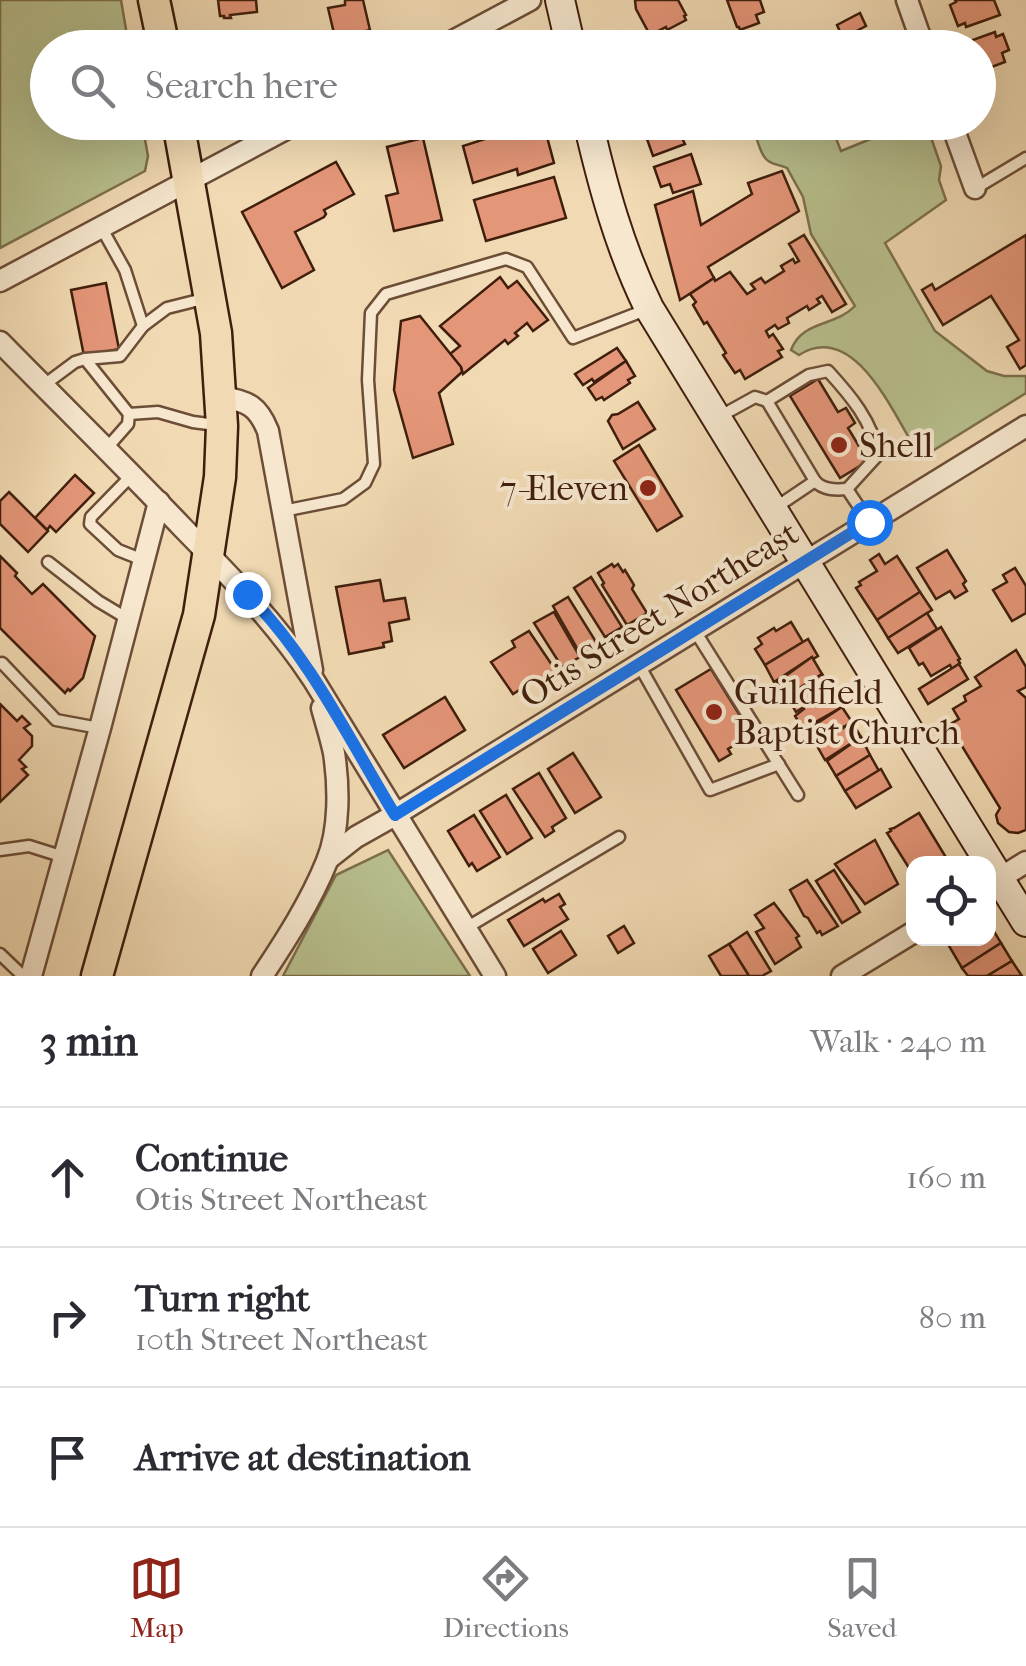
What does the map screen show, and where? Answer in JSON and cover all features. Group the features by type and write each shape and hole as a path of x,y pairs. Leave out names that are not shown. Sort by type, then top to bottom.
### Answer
{"main road":[{"path":"154,0 160,30"},
{"path":"97,976 199,615 220,477 222,411 216,333 182,140"}],"street":[{"path":"474,30 530,0"},
{"path":"560,0 567,30"},
{"path":"907,0 918,30"},
{"path":"0,281 264,140"},
{"path":"593,140 622,248 649,308 979,856"},
{"path":"958,140 975,188"},
{"path":"0,342 270,620 314,679 495,976"},
{"path":"222,411 236,399 262,415 268,432 314,679 336,768 335,823 328,859 262,976"},
{"name":"Otis Street Northeast","path":"328,859 356,836 1026,426"},
{"path":"27,976 100,728 159,502"},
{"path":"996,881 1026,862"},
{"path":"996,884 1026,922"},
{"path":"842,976 906,937"}],"lane":[{"path":"975,188 1026,158"},
{"path":"101,227 124,270 142,326"},
{"path":"282,511 343,499 365,483 374,464 368,380 371,312 386,294 506,260 527,267 573,338 649,308"},
{"path":"44,386 75,362 120,356 142,326 167,308 210,297"},
{"path":"84,360 128,414 128,424 106,449"},
{"path":"716,418 755,397 766,401 815,481 832,490 847,489 878,455 875,436 848,393 828,371 809,375 766,401"},
{"path":"128,414 158,412 192,422 222,411"},
{"path":"132,475 91,517 90,524 118,550 144,560"},
{"path":"772,510 815,481"},
{"path":"847,489 869,522"},
{"path":"48,562 98,602 129,619"},
{"path":"695,630 798,794"},
{"path":"2,662 56,720 100,728"},
{"path":"639,665 710,790 778,764"},
{"path":"465,928 619,837"},
{"path":"0,850 30,846 64,857"},
{"path":"0,954 27,976"}],"green space":[{"path":"0,0 121,0 126,30 30,30 30,140 145,140 145,171 0,248"},
{"path":"757,140 837,140 841,151 868,140 932,140 946,200 885,243 935,331 987,371 1026,376 1026,393 921,458 887,400 857,362 839,351 820,347 799,355 791,350 803,333 855,306 811,234 803,197 787,168 766,159"},
{"path":"388,850 470,976 283,976 336,875"}],"building":[{"path":"218,0 256,0 257,12 224,18 220,16"},
{"path":"345,0 363,0 370,30 333,30 328,8 345,5"},
{"path":"678,0 686,20 667,30 647,30 635,1"},
{"path":"727,0 760,0 764,12 756,15 759,23 740,30"},
{"path":"955,0 994,0 1000,15 958,26 950,5"},
{"path":"860,13 866,26 839,30 837,25"},
{"path":"1003,34 1009,50 1002,53 1005,62 996,65 996,37"},
{"path":"423,140 442,220 394,231 386,196 398,193 387,147"},
{"path":"482,140 548,140 554,163 518,175 517,169 473,183 463,146"},
{"path":"647,140 683,140 685,144 653,156"},
{"path":"691,154 701,184 673,193 670,184 661,187 654,167"},
{"path":"336,162 354,194 324,210 324,217 295,232 314,270 282,288 242,212"},
{"path":"782,171 799,211 708,267 714,278 680,300 655,205 693,191 701,225 752,194 748,183"},
{"path":"554,177 566,218 486,241 474,200"},
{"path":"804,235 846,304 832,312 822,296 817,299 820,303 809,310 807,306 787,318 789,323 766,331 769,337 773,334 783,349 778,351 782,357 745,379 740,370 735,373 723,355 726,353 707,322 704,324 690,294 730,272 747,294 755,289 751,284 761,278 765,283 784,271 781,266 793,259 795,263 799,261 789,244"},
{"path":"1026,235 1026,365 1020,369 1007,347 1019,340 991,296 943,325 922,290 932,284 935,290"},
{"path":"500,277 508,288 517,281 548,320 533,331 527,323 508,344 505,340 463,374 450,354 460,346 440,326"},
{"path":"106,283 119,349 84,356 71,290"},
{"path":"420,316 462,372 439,393 453,444 413,458 394,390 401,321"},
{"path":"617,348 626,361 583,385 575,374"},
{"path":"626,361 635,376 628,380 630,383 604,400 596,400 588,388"},
{"name":"Shell","path":"818,379 838,412 846,408 855,423 848,428 868,461 840,478 790,396"},
{"path":"638,402 655,429 623,449 608,421"},
{"name":"7-Eleven","path":"639,445 682,516 657,531 614,461"},
{"path":"75,475 94,493 56,532 50,526 47,530 35,518"},
{"path":"9,492 48,531 28,552 0,524 0,501"},
{"path":"947,550 966,581 963,584 967,591 955,598 950,591 936,599 917,568"},
{"path":"879,554 885,564 897,556 920,592 877,620 856,588 877,571 870,560"},
{"path":"0,556 32,594 43,584 95,636 83,678 70,691 65,693 0,628"},
{"path":"612,564 625,570 647,613 627,625 598,573"},
{"path":"1015,568 1026,586 1026,613 1012,621 993,590 1007,582 1003,575"},
{"path":"591,577 622,627 605,637 574,588"},
{"path":"380,580 384,601 405,598 409,619 389,623 392,641 383,643 384,647 349,654 336,587"},
{"path":"920,592 932,610 888,638 877,620"},
{"path":"568,597 598,645 581,655 553,606"},
{"path":"554,612 580,657 562,667 534,623"},
{"path":"927,613 937,629 898,653 888,638"},
{"path":"791,622 803,642 765,665 755,649 762,644 758,638"},
{"path":"941,627 960,663 931,676 909,648"},
{"path":"529,631 556,671 513,694 491,662 515,647 512,641"},
{"path":"808,639 818,656 774,682 765,665"},
{"path":"1016,650 1026,667 1026,687 1018,691 1026,698 1026,830 1018,833 1009,832 998,823 996,815 1000,808 949,725 959,719 953,709 966,701 964,696 981,686 975,677"},
{"path":"812,657 822,674 786,696 777,682"},
{"path":"959,664 968,679 928,704 919,689"},
{"name":"Guildfield Baptist Church","path":"711,669 752,735 728,749 731,754 719,761 676,690"},
{"path":"822,674 832,689 796,712 788,698"},
{"path":"832,689 842,707 803,729 795,716"},
{"path":"445,697 465,730 404,768 383,735"},
{"path":"0,704 17,721 22,716 30,724 24,728 32,736 32,746 19,760 28,775 0,802"},
{"path":"842,707 852,722 815,743 807,730"},
{"path":"852,722 861,737 825,760 817,746"},
{"path":"861,737 870,755 836,776 827,761"},
{"path":"573,753 601,797 575,813 548,769"},
{"path":"870,755 879,771 845,791 836,776"},
{"path":"881,769 891,787 856,808 845,791"},
{"path":"539,773 566,818 545,837 513,789"},
{"path":"506,795 532,838 507,854 480,811"},
{"path":"919,813 945,856 906,856 906,863 887,833"},
{"path":"474,815 500,857 477,871 472,863 469,866 448,831"},
{"path":"875,840 898,884 865,904 835,864"},
{"path":"834,870 860,912 842,923 816,881"},
{"path":"807,880 838,926 822,935 804,916 790,890"},
{"path":"559,894 565,904 560,907 568,919 524,946 508,920"},
{"path":"774,903 799,936 796,938 801,947 775,964 756,932 764,928 755,915"},
{"path":"624,926 634,943 618,953 608,936"},
{"path":"561,931 576,955 548,973 533,949"},
{"path":"747,932 771,971 762,976 749,976 729,944"},
{"path":"996,935 1001,943 962,968 949,946 996,946"},
{"path":"1001,943 1012,961 987,976 968,976 962,968"},
{"path":"729,944 749,976 721,976 709,956"},
{"path":"1012,961 1022,976 987,976"}],"place":[{"name":"Shell","path":"839,445"},
{"name":"7-Eleven","path":"648,488"},
{"name":"Guildfield Baptist Church","path":"714,712"}],"route":[{"path":"247,594 314,679 395,815 869,522"}]}
